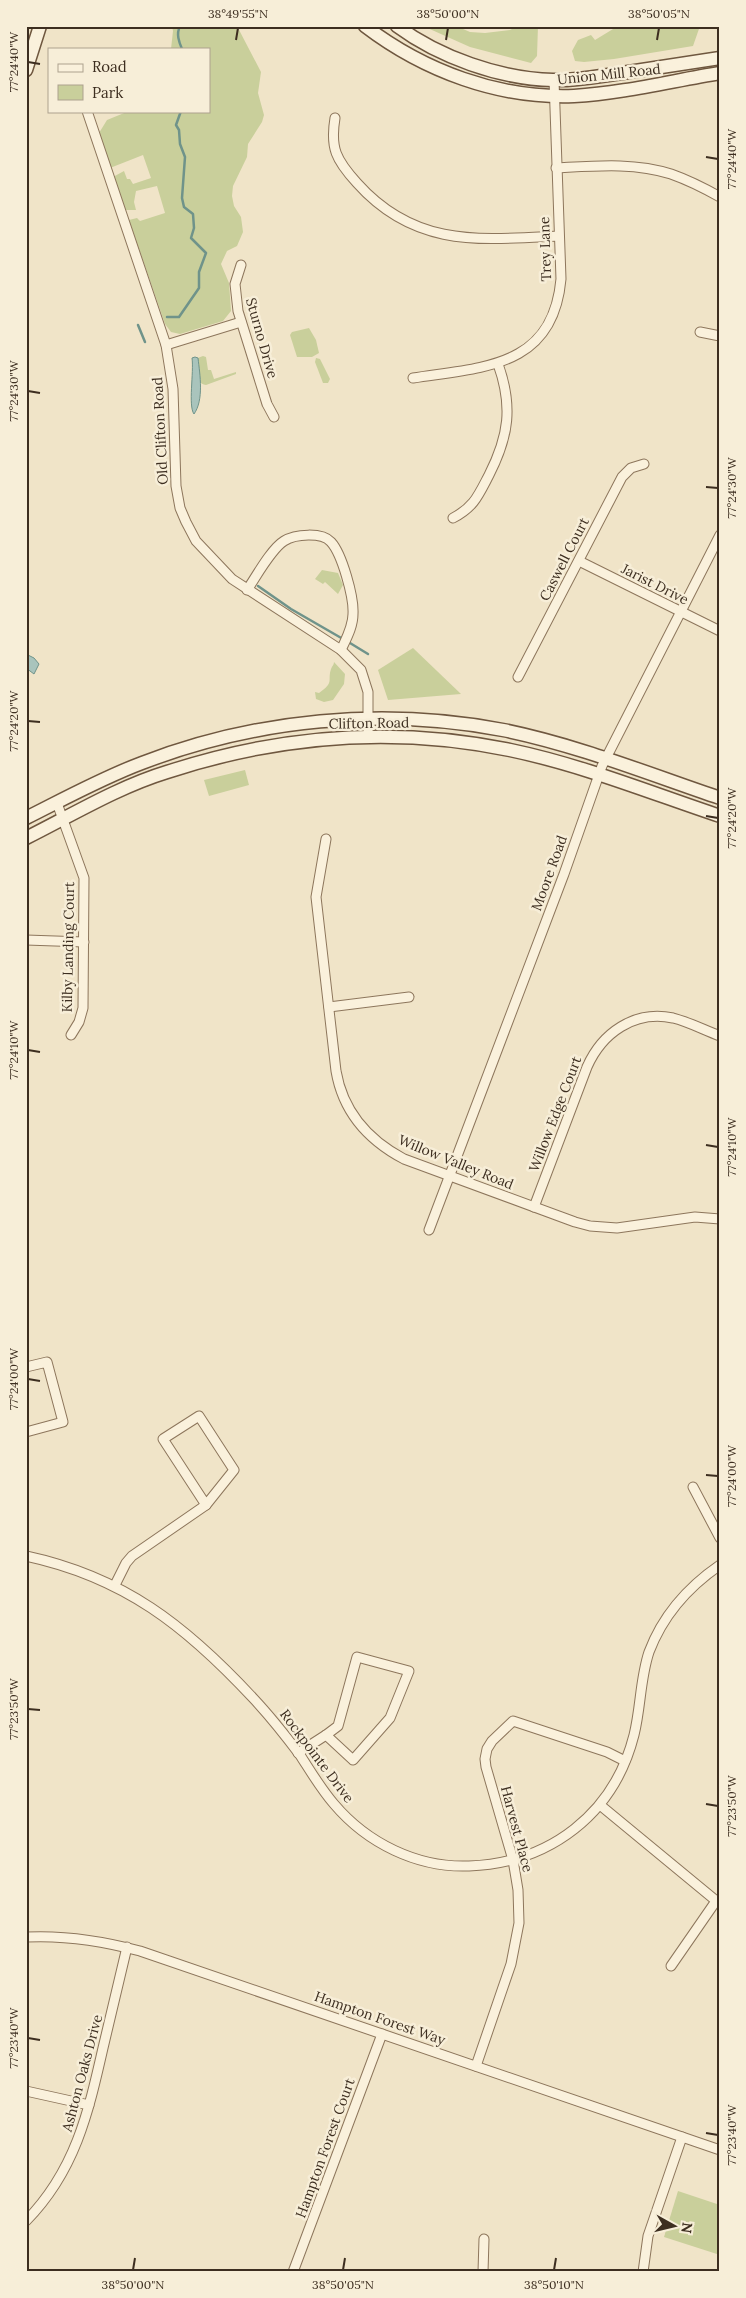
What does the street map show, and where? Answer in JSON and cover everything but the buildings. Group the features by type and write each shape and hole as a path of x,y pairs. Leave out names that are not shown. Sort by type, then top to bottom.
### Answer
{"main road":[{"path":"26,70 40,26"},
{"name":"Union Mill Road","path":"366,26 390,45 436,69 465,80 497,88 554,96 611,92 720,73"},
{"name":"Union Mill Road","path":"396,26 409,35 454,57 492,70 554,80 587,78 720,58"},
{"name":"Clifton Road","path":"26,818 142,763 208,741 289,724 368,718 415,719 503,730 562,745 720,798"},
{"name":"Clifton Road","path":"26,838 92,804 165,772 231,753 292,741 368,736 413,737 480,744 543,758 720,816"}],"street":[{"name":"Trey Lane","path":"413,378 498,364 512,358 531,344 543,331 553,314 558,300 560,279 554,80"},
{"name":"Old Clifton Road","path":"86,112 166,345 173,389 174,461 180,508 194,538 232,579 341,650 361,670 368,692 368,736"},
{"path":"335,118 332,138 341,161 354,180 372,198 402,219 432,232 483,240 558,236"},
{"path":"556,168 618,166 651,169 686,180 720,196"},
{"name":"Sturno Drive","path":"241,265 235,284 241,322 267,404 274,418"},
{"path":"166,345 241,322"},
{"path":"700,332 720,336"},
{"path":"453,518 468,510 476,501 503,443 508,405 504,382 498,364"},
{"name":"Caswell Court","path":"518,677 622,477 631,468 644,464"},
{"name":"Moore Road","path":"429,1230 564,874 598,775 720,535"},
{"path":"247,590 284,541 297,537 320,536 330,540 336,548 352,596 354,614 341,650"},
{"name":"Jarist Drive","path":"579,561 720,632"},
{"name":"Kilby Landing Court","path":"57,803 84,878 83,1008 79,1022 71,1035"},
{"name":"Willow Valley Road","path":"326,839 316,897 338,1080 345,1102 356,1120 372,1138 390,1152 449,1176 575,1222 604,1228 630,1227 695,1217 720,1219"},
{"path":"26,940 84,942"},
{"path":"329,1007 409,997"},
{"name":"Willow Edge Court","path":"534,1207 587,1067 595,1050 608,1035 628,1022 658,1016 676,1019 720,1036"},
{"path":"26,1367 47,1362 63,1422 26,1432"},
{"path":"115,1585 126,1563 132,1556 206,1505 234,1470 199,1416 163,1439 206,1505"},
{"path":"694,1487 720,1538"},
{"name":"Rockpointe Drive","path":"26,1556 67,1566 115,1585 152,1607 190,1637 253,1698 298,1753 334,1804 361,1830 390,1848 408,1856 441,1865 485,1865 513,1860 534,1853 561,1839 600,1805 610,1792 625,1761 634,1735 645,1666 657,1634 682,1597 697,1582 720,1565"},
{"path":"298,1753 338,1726 358,1657 409,1671 390,1718 353,1760 326,1735"},
{"name":"Harvest Place","path":"476,2066 517,1941 519,1907 513,1860 486,1767 487,1749 513,1722 606,1752 625,1761"},
{"path":"600,1805 718,1902 671,1966"},
{"name":"Hampton Forest Way","path":"26,1937 74,1938 127,1947 720,2150"},
{"name":"Ashton Oaks Drive","path":"26,2220 49,2194 63,2173 78,2142 90,2105 127,1947"},
{"name":"Hampton Forest Court","path":"293,2272 382,2034"},
{"path":"26,2091 90,2105"},
{"path":"643,2272 648,2236 682,2137"},
{"path":"483,2272 484,2239"}],"green space":[{"path":"172,26 237,26 261,72 258,93 264,115 262,122 248,144 247,157 233,186 234,206 241,217 243,232 237,246 227,251 221,264 229,283 231,311 223,321 180,334 171,332 165,324 129,220 137,218 140,221 165,213 157,186 136,191 134,202 136,210 125,210 113,177 124,171 127,179 130,179 133,184 151,178 143,155 110,168 99,133 107,120 127,112 210,112 210,48 171,48"},
{"path":"423,26 456,26 470,32 485,33 510,30 518,26 538,26 537,56 531,63 470,47"},
{"path":"618,26 700,26 693,46 614,59 575,61 572,51 578,40 591,35 595,40"},
{"path":"309,328 316,340 319,353 312,357 297,357 290,335 292,332"},
{"path":"203,356 206,357 208,370 211,370 214,379 236,372 236,374 206,385 202,384 196,375 195,359"},
{"path":"316,358 320,359 330,379 328,383 323,383 315,362"},
{"path":"322,570 338,573 343,585 338,594 325,582 323,584 315,579"},
{"path":"413,648 461,694 388,700 378,670"},
{"path":"334,662 345,674 344,684 333,700 324,702 316,699 315,692 319,693 329,684"},
{"path":"245,770 249,785 209,796 204,780"},
{"path":"678,2191 720,2205 720,2255 664,2237"}],"water":[{"path":"192,358 198,358 200,372 200,395 194,414 191,396"},
{"path":"26,654 34,658 39,664 34,674 26,668"}],"waterway":[{"path":"180,26 178,35 182,48"},
{"path":"167,317 179,317 199,288 199,272 206,253 191,238 194,228 193,214 184,207 182,198 185,157 180,144 179,130 176,125 181,112"},
{"path":"138,325 145,342"},
{"path":"258,586 291,609 343,639"},
{"path":"350,643 368,654"}]}
